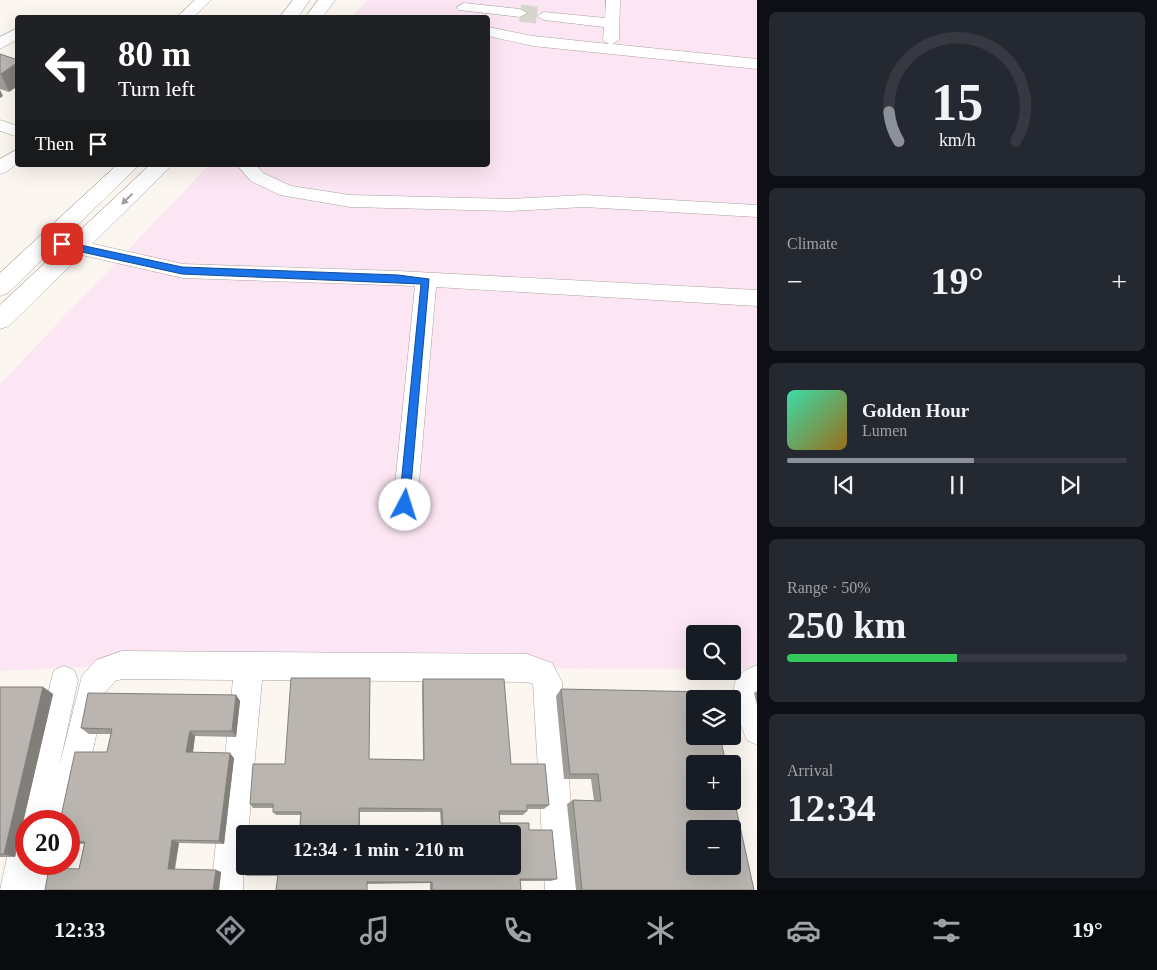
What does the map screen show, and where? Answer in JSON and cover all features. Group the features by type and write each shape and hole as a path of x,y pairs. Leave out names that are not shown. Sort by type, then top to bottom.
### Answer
{"main road":[{"path":"290,15 302,0"},
{"path":"315,15 327,0"},
{"path":"0,288 127,167"},
{"path":"0,320 160,167"}],"street":[{"path":"186,15 204,0"},
{"path":"611,41 613,0"},
{"path":"463,8 520,13"},
{"path":"544,16 612,23"},
{"path":"0,27 15,31"},
{"path":"490,27 757,57"},
{"path":"490,32 540,42 757,64"},
{"path":"0,44 15,34"},
{"path":"0,125 15,131"},
{"path":"0,168 15,156"},
{"path":"248,167 257,178 287,191 350,201 510,205 584,200 757,211"},
{"path":"49,241 182,271 398,278 757,298"},
{"path":"405,505 426,281"},
{"path":"64,810 92,686 106,670 122,665 527,668 542,673 548,682 561,890"},
{"path":"227,890 249,666"},
{"path":"34,810 64,680"},
{"path":"757,680 747,688 757,730"},
{"path":"15,890 18,875"},
{"path":"47,890 50,875"}],"shaded area":[{"path":"368,0 757,0 757,669 741,669 741,625 686,625 686,669 81,667 0,671 0,384 207,167 490,167 490,15 353,15"}],"building":[{"path":"0,54 15,59 15,64 0,74"},
{"path":"291,678 370,678 369,759 424,760 423,679 504,679 511,764 545,764 549,805 527,805 527,811 499,811 500,823 529,823 529,830 552,830 557,879 520,879 521,890 432,890 432,882 367,882 367,890 276,890 278,875 521,875 521,825 443,825 442,809 359,808 359,825 300,825 301,812 273,812 273,804 250,804 253,764 285,764"},
{"path":"0,687 43,687 4,854 0,854"},
{"path":"561,689 686,692 686,745 722,745 724,755 686,755 686,810 736,810 739,820 686,820 686,875 741,875 741,831 754,890 582,890 573,800 601,801 598,774 570,774"},
{"path":"88,693 236,695 232,731 190,731 186,752 230,753 219,841 172,840 168,869 216,870 213,890 45,890 48,875 80,875 80,864 85,842 80,842 80,810 62,810 75,752 107,752 112,729 81,728"}],"tunnel":[{"path":"520,13 544,16"}],"route":[{"path":"62,244 182,271 398,278 426,281 405,505"}]}
